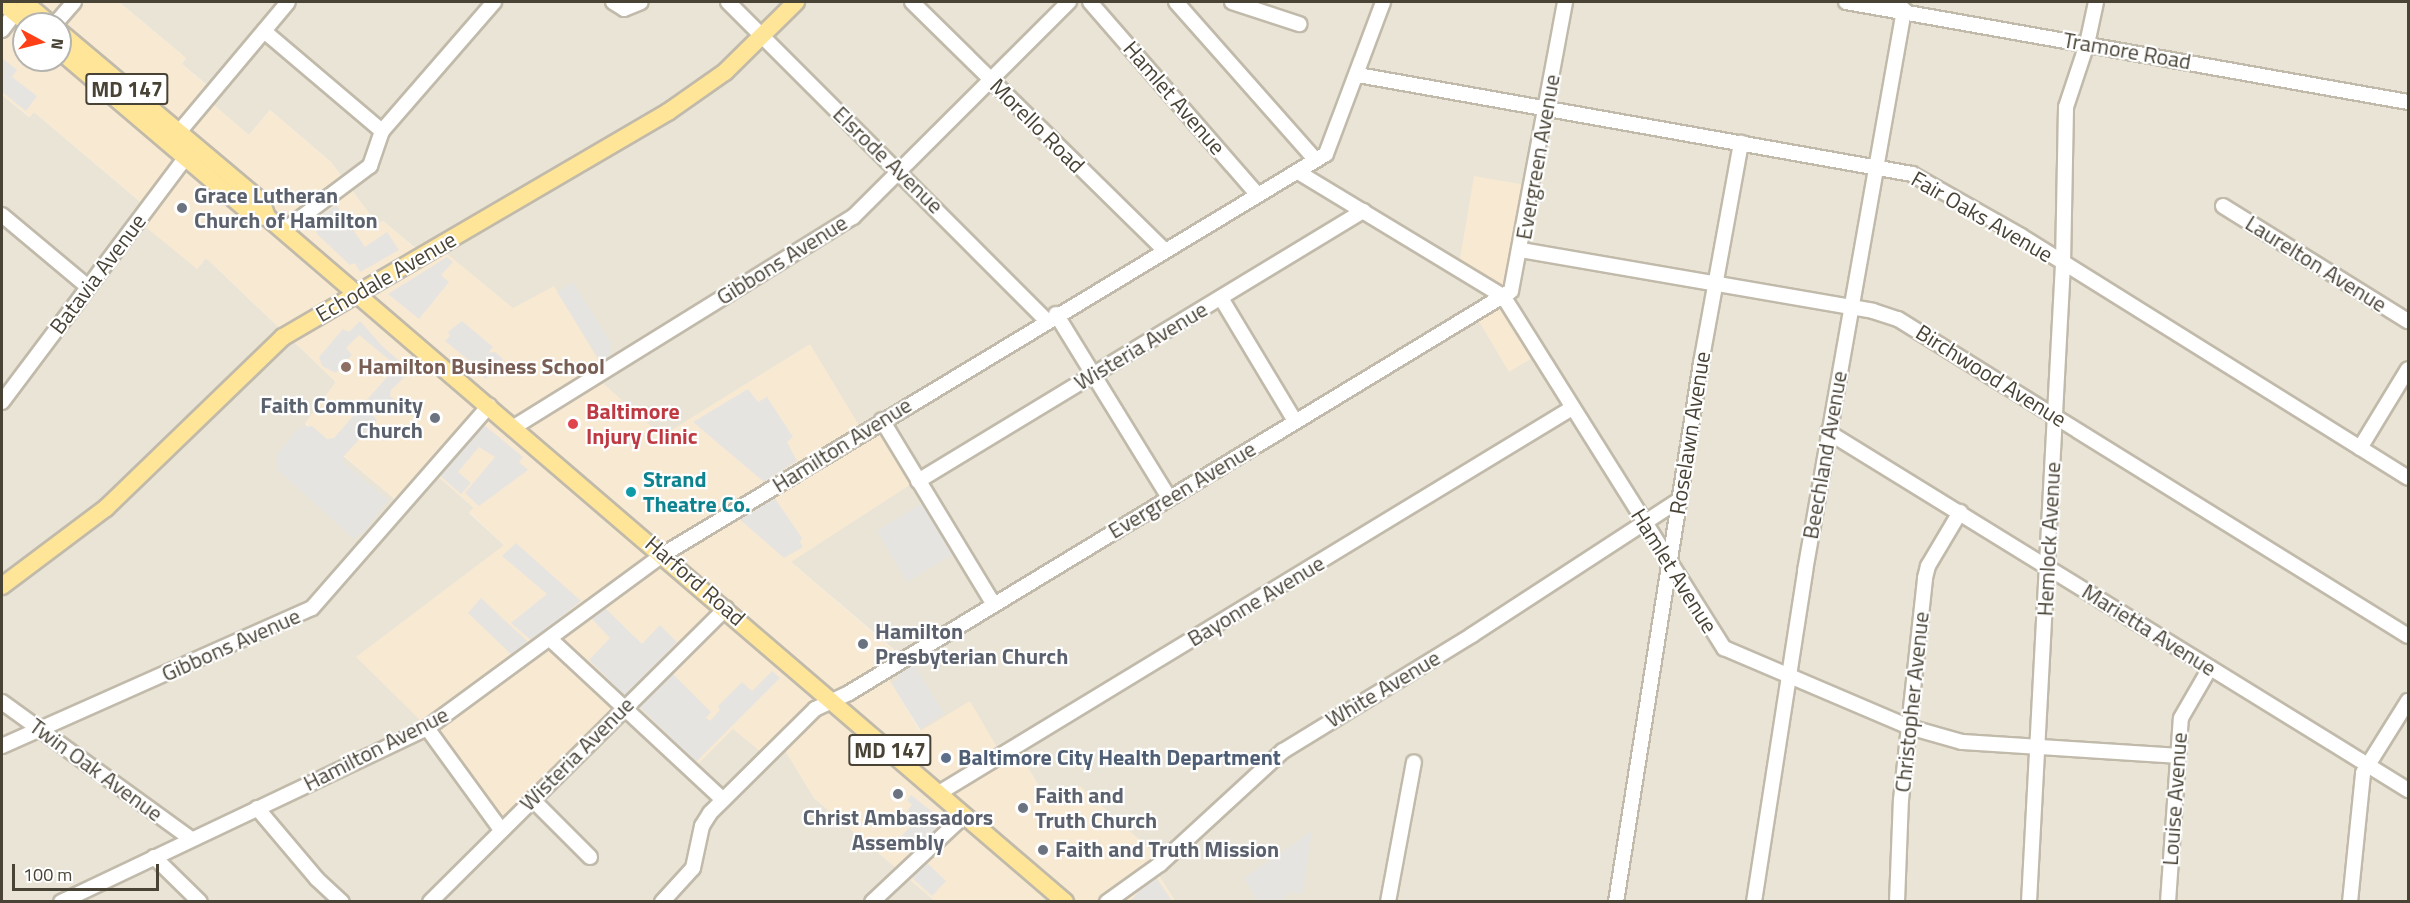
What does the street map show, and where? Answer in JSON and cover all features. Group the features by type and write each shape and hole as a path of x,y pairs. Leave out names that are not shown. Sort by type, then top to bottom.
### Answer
{"main road":[{"path":"2,2 20,12"},
{"name":"Echodale Avenue","path":"2,585 56,549 113,502 283,337 669,112 725,72 796,2"},
{"name":"Harford Road","path":"72,43 173,138"},
{"name":"Harford Road","path":"72,60 190,152 261,201 267,217 283,231 664,554 1065,902"}],"street":[{"path":"173,138 288,2"},
{"path":"283,231 370,166 382,131 494,2"},
{"path":"613,2 624,9 641,2"},
{"name":"Elsrode Avenue","path":"728,2 762,38 1051,317 1093,375 1169,498"},
{"name":"Morello Road","path":"912,2 1164,250"},
{"name":"Gibbons Avenue","path":"514,427 845,224 1069,2"},
{"name":"Hamlet Avenue","path":"1090,2 1257,194"},
{"path":"1176,2 1316,160"},
{"path":"1232,2 1299,24"},
{"name":"Hamilton Avenue","path":"61,902 426,728 664,554 1051,317 1316,160 1330,147 1383,2"},
{"name":"Evergreen Avenue","path":"662,902 693,867 702,826 723,800 815,709 833,701 994,605 1515,287 1565,2"},
{"name":"Tramore Road","path":"1846,2 1905,8 2087,44 2409,102"},
{"path":"1905,8 1926,2"},
{"name":"Hemlock Avenue","path":"2029,902 2056,417 2063,264 2066,107 2087,44 2096,2"},
{"name":"Beechland Avenue","path":"1754,902 1828,432 1905,8"},
{"path":"264,31 382,131"},
{"name":"Fair Oaks Avenue","path":"1358,75 1876,167 1924,178 2409,478"},
{"name":"Roselawn Avenue","path":"1616,902 1679,500 1741,143"},
{"name":"Batavia Avenue","path":"2,402 190,152"},
{"name":"Hamlet Avenue","path":"1298,172 1503,296 1644,524 1724,648 1909,727 1969,744 2177,756"},
{"name":"Laurelton Avenue","path":"2223,206 2409,321"},
{"name":"Wisteria Avenue","path":"918,481 1363,211"},
{"path":"2,215 88,287"},
{"name":"Birchwood Avenue","path":"1521,250 1851,307 1898,319 2409,636"},
{"path":"1221,298 1295,421"},
{"path":"2360,448 2409,369"},
{"name":"Gibbons Avenue","path":"2,746 312,608 489,406"},
{"name":"Bayonne Avenue","path":"939,793 1572,408"},
{"path":"882,420 994,605"},
{"name":"Marietta Avenue","path":"1828,432 2409,790"},
{"name":"White Avenue","path":"1107,902 1160,864 1283,751 1679,500"},
{"name":"Christopher Avenue","path":"1897,902 1909,727 1925,578 1928,566 1960,512"},
{"name":"Wisteria Avenue","path":"436,900 501,830 726,608"},
{"path":"550,639 723,800"},
{"name":"Louise Avenue","path":"2168,902 2177,756 2182,715 2210,668"},
{"path":"2350,902 2364,773 2409,701"},
{"name":"Twin Oak Avenue","path":"2,702 191,839"},
{"path":"426,728 501,830"},
{"path":"1388,902 1414,762"},
{"path":"532,799 590,857"},
{"path":"257,808 317,879 342,902"},
{"path":"872,902 965,815"},
{"path":"154,857 200,902"}],"shaded area":[{"path":"2,2 119,2 186,58 182,64 212,90 206,98 249,135 270,110 331,162 377,224 383,221 424,256 440,248 513,308 554,286 605,371 596,377 662,436 810,344 863,432 882,421 916,481 791,562 905,660 885,673 920,731 970,701 1001,754 1015,747 1050,804 1080,786 1163,861 1154,868 1175,901 935,901 814,798 781,744 767,757 733,729 692,770 625,707 497,834 421,733 428,728 356,657 504,545 469,512 474,508 432,471 402,505 305,423 336,382 206,258 197,269 142,224 151,211 34,112 30,117 2,95"},
{"path":"119,2 2408,2 2408,901 1175,901 1154,868 1050,804 1015,747 1001,754 921,731 884,672 905,659 791,562 863,432 662,436 440,249 425,256 383,221 377,224 331,162 270,110 249,135 205,98 212,89 182,64 186,58"},
{"path":"2,58 12,66 12,72 16,72 12,77 37,96 26,111 2,92"},
{"path":"2,95 29,117 34,112 151,211 197,269 206,258 336,382 305,424 402,505 432,471 474,508 469,513 504,545 625,707 733,728 767,757 781,743 814,798 935,901 2,901"},
{"path":"1474,176 1532,186 1511,309 1539,354 1509,372 1474,313 1500,298 1458,270"},
{"path":"336,205 365,247 387,232 399,250 360,272 355,263 350,265 318,235 312,222"},
{"path":"447,257 453,262 441,275 449,282 419,319 388,294"},
{"path":"573,282 611,343 609,358 603,365 557,292"},
{"path":"360,321 383,347 402,363 407,360 415,367 391,390 390,396 397,402 388,411 380,404 371,414 377,420 343,457 344,463 388,500 362,535 359,533 354,539 277,469 277,454 299,428 312,426 327,439 334,438 393,370 393,363 359,335 346,348 352,355 336,373 322,366 319,357 343,329 349,332"},
{"path":"462,321 493,347 488,353 495,352 503,359 486,379 478,372 482,361 476,366 445,341 450,336 448,332"},
{"path":"748,389 758,402 767,397 793,437 787,442 797,461 764,482 693,422"},
{"path":"483,424 523,457 519,462 528,470 479,506 465,493 495,457 479,447 458,472 471,483 461,494 439,475"},
{"path":"774,497 802,538 800,542 803,547 784,558 738,518"},
{"path":"922,503 953,554 907,582 877,531"},
{"path":"516,543 581,601 532,641 511,623 547,594 502,556"},
{"path":"481,598 528,642 514,657 468,613"},
{"path":"602,605 642,644 660,625 677,642 626,697 589,660 610,638 590,617"},
{"path":"912,662 944,713 920,729 892,684 900,678 896,672"},
{"path":"670,671 711,712 706,718 710,721 720,710 718,706 742,682 752,691 772,671 780,678 696,762 639,707 638,703"},
{"path":"911,795 944,821 912,851 895,843 917,819 907,811 912,805 907,800"},
{"path":"1312,831 1302,894 1290,892 1283,901 1251,901 1256,898 1244,878"},
{"path":"925,861 946,881 932,896 911,877"},
{"path":"1156,877 1172,901 1130,901 1142,888"}],"place":[{"name":"Grace Lutheran Church of Hamilton","path":"182,208"},
{"name":"Hamilton Business School","path":"346,367"},
{"name":"Faith Community Church","path":"435,418"},
{"name":"Baltimore Injury Clinic","path":"573,424"},
{"name":"Strand Theatre Co.","path":"631,492"},
{"name":"Hamilton Presbyterian Church","path":"863,644"},
{"name":"Baltimore City Health Department","path":"946,758"},
{"name":"Christ Ambassadors Assembly","path":"898,794"},
{"name":"Faith and Truth Church","path":"1023,808"},
{"name":"Faith and Truth Mission","path":"1043,850"}]}
